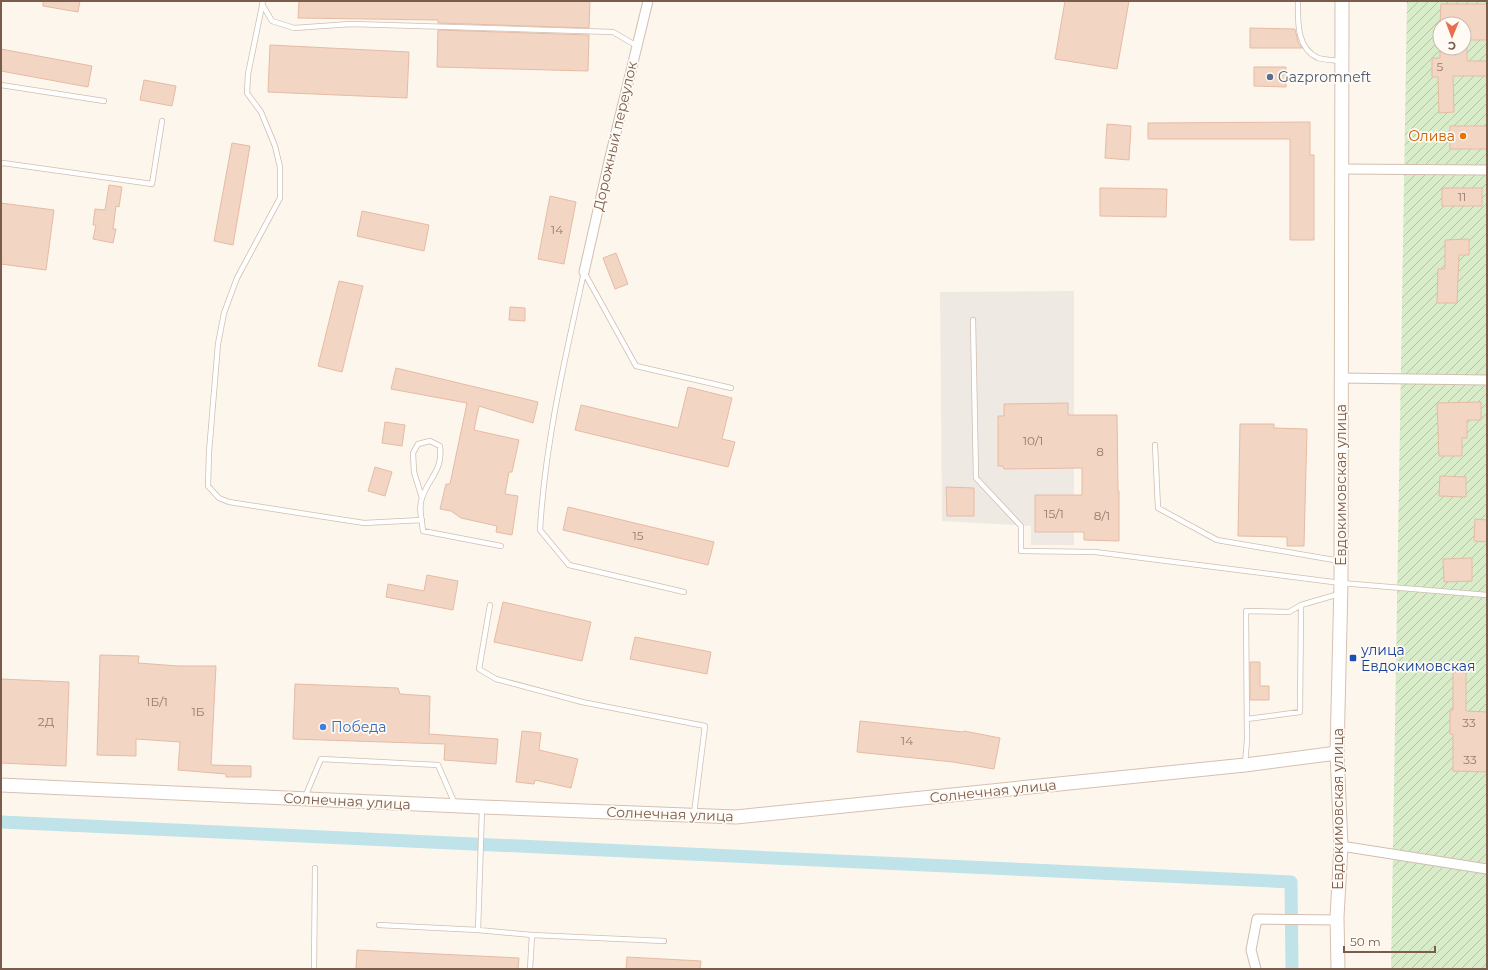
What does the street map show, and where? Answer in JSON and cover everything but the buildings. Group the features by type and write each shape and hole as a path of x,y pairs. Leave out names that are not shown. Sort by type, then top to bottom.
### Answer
{"main road":[{"name":"Евдокимовская улица","path":"1338,969 1337,920 1341,846 1337,753 1340,588 1342,1"},
{"name":"Солнечная улица","path":"1,785 456,806 482,813 736,817 1244,765 1337,753"}],"street":[{"name":"Дорожный переулок","path":"584,272 648,1"},
{"path":"1341,169 1487,170"},
{"path":"1341,378 1487,380"},
{"path":"1341,846 1487,869"},
{"path":"1256,969 1251,950 1257,918 1337,920"}],"lane":[{"path":"1298,1 1300,38 1308,51 1318,58 1342,62"},
{"path":"263,3 272,21 294,28 351,24 613,32 637,46"},
{"path":"263,3 248,74 247,93 261,112 275,146 280,167 280,198 237,278 224,313 218,344 208,452 208,486 219,498 229,502 364,523 422,520"},
{"path":"1,85 104,101"},
{"path":"1,164 3,163 152,184 162,121"},
{"path":"584,272 636,366 731,388"},
{"path":"584,272 553,416 540,530 569,565 684,592"},
{"path":"974,320 976,478 1021,526 1021,551 1095,552 1340,588 1487,595"},
{"path":"422,498 414,472 413,453 418,444 430,441 440,446 442,458 436,473 422,498 420,508 423,532 501,546"},
{"path":"1155,445 1158,508 1217,540 1340,561"},
{"path":"1244,765 1247,740 1246,611 1289,612 1301,605 1340,588"},
{"path":"490,605 479,669 496,679 582,702 705,726 694,816"},
{"path":"1247,719 1300,712 1301,605"},
{"path":"304,799 322,759 345,760 438,765 456,806"},
{"path":"478,930 482,813"},
{"path":"314,969 315,868"},
{"path":"379,925 478,930 532,935 664,941"},
{"path":"530,969 532,935"}],"shaded area":[{"path":"1074,291 1074,545 1031,545 1031,526 942,521 940,292"}],"green space":[{"path":"1407,1 1487,1 1487,969 1391,969"}],"waterway":[{"path":"1,822 1291,882 1292,969"}],"place":[{"name":"Gazpromneft","path":"1270,77"},
{"name":"Олива","path":"1463,136"},
{"name":"улица Евдокимовская","path":"1353,658"},
{"name":"Победа","path":"323,727"}]}
